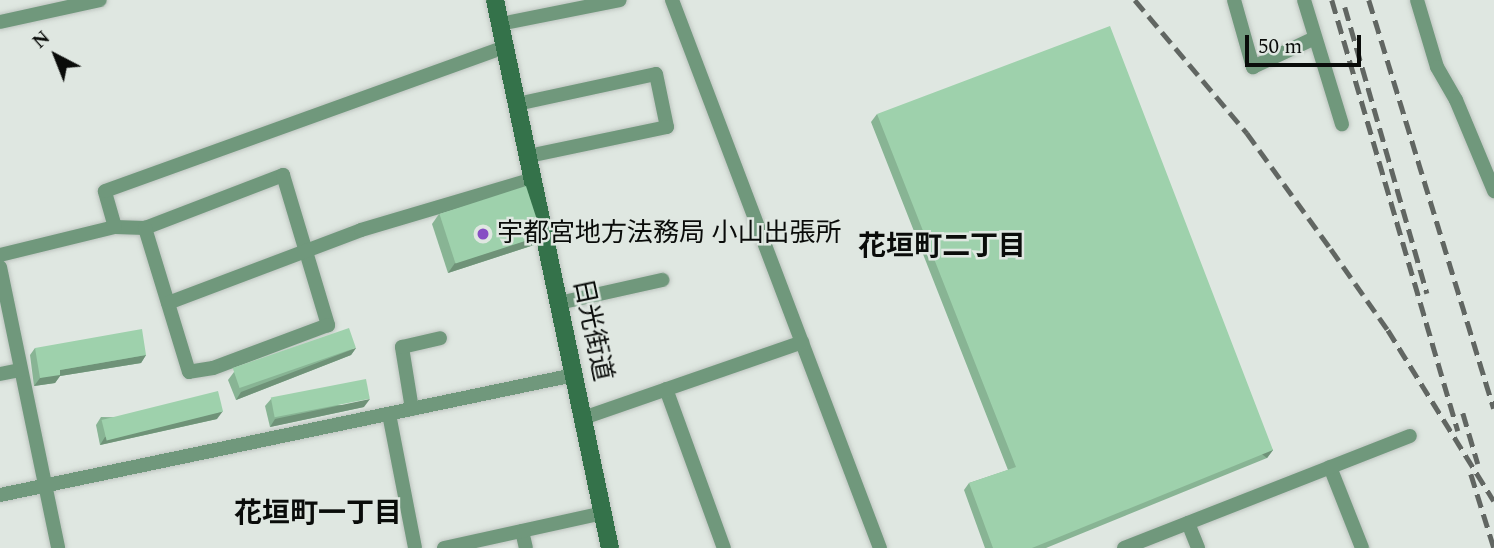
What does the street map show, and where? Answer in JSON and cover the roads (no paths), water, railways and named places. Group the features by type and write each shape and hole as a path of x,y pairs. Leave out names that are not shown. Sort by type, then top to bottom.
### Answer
{"main road":[{"name":"日光街道","path":"495,0 610,548"}],"street":[{"path":"0,22 100,0"},
{"path":"500,24 620,0"},
{"path":"672,0 880,548"},
{"path":"1234,0 1253,67 1315,37"},
{"path":"1304,0 1342,124"},
{"path":"1417,0 1437,67 1456,100 1494,191"},
{"path":"115,228 106,191 505,47"},
{"path":"517,104 656,74 667,127 528,156"},
{"path":"0,255 115,228 145,228 283,175 328,325 213,368 189,372 145,228"},
{"path":"168,303 306,251 533,179"},
{"path":"0,267 58,548"},
{"path":"559,303 663,280"},
{"path":"412,409 401,347 440,338"},
{"path":"583,418 802,342"},
{"path":"0,374 21,370"},
{"path":"0,495 574,375"},
{"path":"666,389 724,548"},
{"path":"390,414 415,548"},
{"path":"1124,548 1410,436"},
{"path":"1330,467 1362,548"},
{"path":"444,548 603,513"},
{"path":"1188,523 1198,548"},
{"path":"522,531 526,548"}],"railway":[{"path":"1135,0 1247,133 1331,249 1388,330 1494,501"},
{"path":"1332,0 1458,431"},
{"path":"1369,0 1494,408"},
{"path":"1345,7 1427,293"},
{"path":"1463,413 1478,464"},
{"path":"1471,474 1494,548"}],"place":[{"name":"宇都宮地方法務局 小山出張所","path":"483,234"}],"district":[{"name":"花垣町二丁目","path":"942,247"},
{"name":"花垣町一丁目","path":"318,514"}]}
